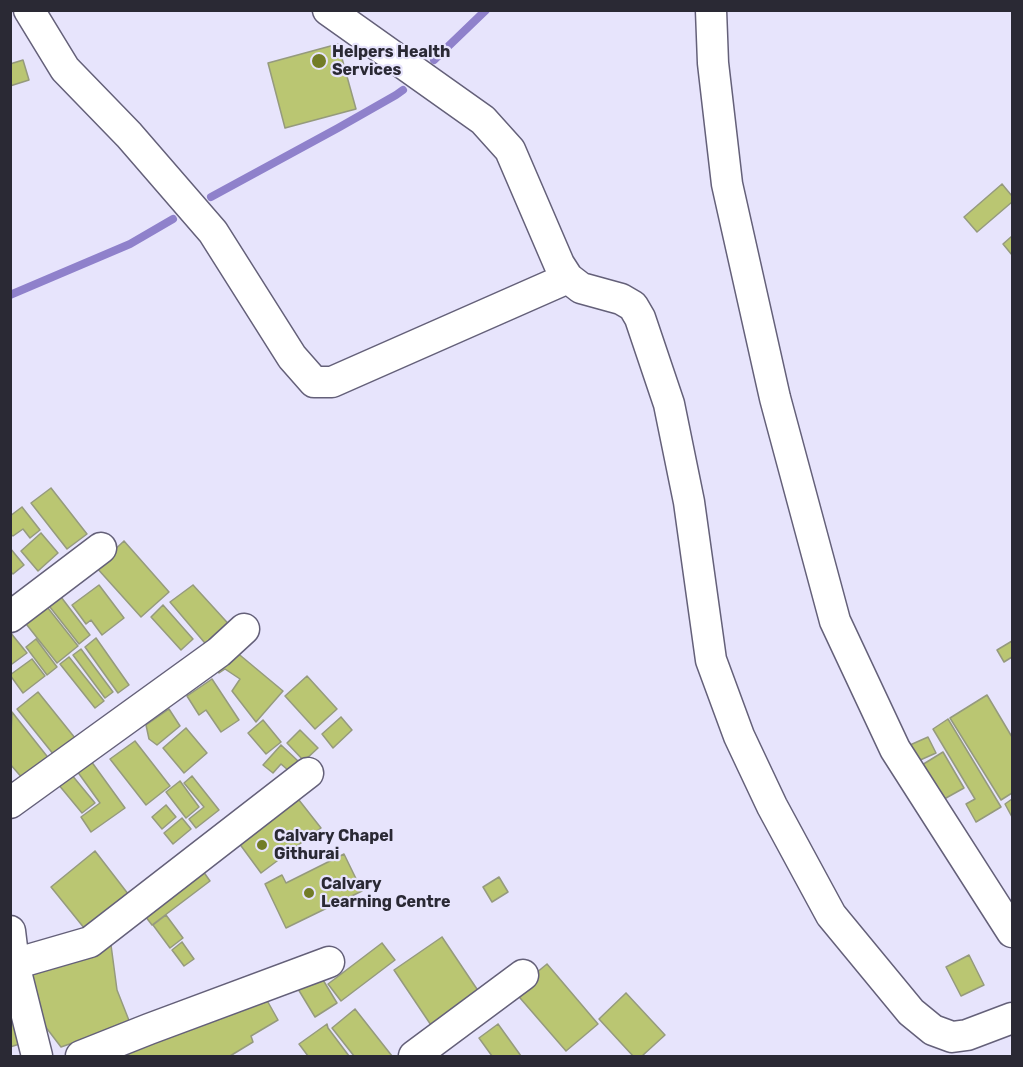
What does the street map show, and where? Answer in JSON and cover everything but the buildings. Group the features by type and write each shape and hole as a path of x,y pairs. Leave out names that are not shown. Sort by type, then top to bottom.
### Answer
{"street":[{"path":"28,10 65,69 129,135 213,232 292,357 314,381 332,382 568,278"},
{"path":"328,10 483,120 510,150 559,264 568,278 581,288 621,299 633,306 640,318 669,404 676,437 689,502 711,660 744,746 772,806 831,915 911,1012 933,1030 952,1037 967,1035 1012,1018"},
{"path":"711,10 713,63 727,184 775,398 835,621 895,749 1012,932"},
{"path":"10,617 101,548"},
{"path":"10,803 219,652 244,628"},
{"path":"14,964 90,942 308,773"},
{"path":"10,931 14,964 38,1056"},
{"path":"81,1056 329,962"},
{"path":"414,1056 523,975"}],"waterway":[{"path":"434,60 486,10"},
{"path":"211,197 403,90"},
{"path":"10,295 130,244 173,219"}],"place":[{"name":"Helpers Health Services","path":"319,61"},
{"name":"Calvary Chapel Githurai","path":"262,845"},
{"name":"Calvary Learning Centre","path":"309,893"}]}
